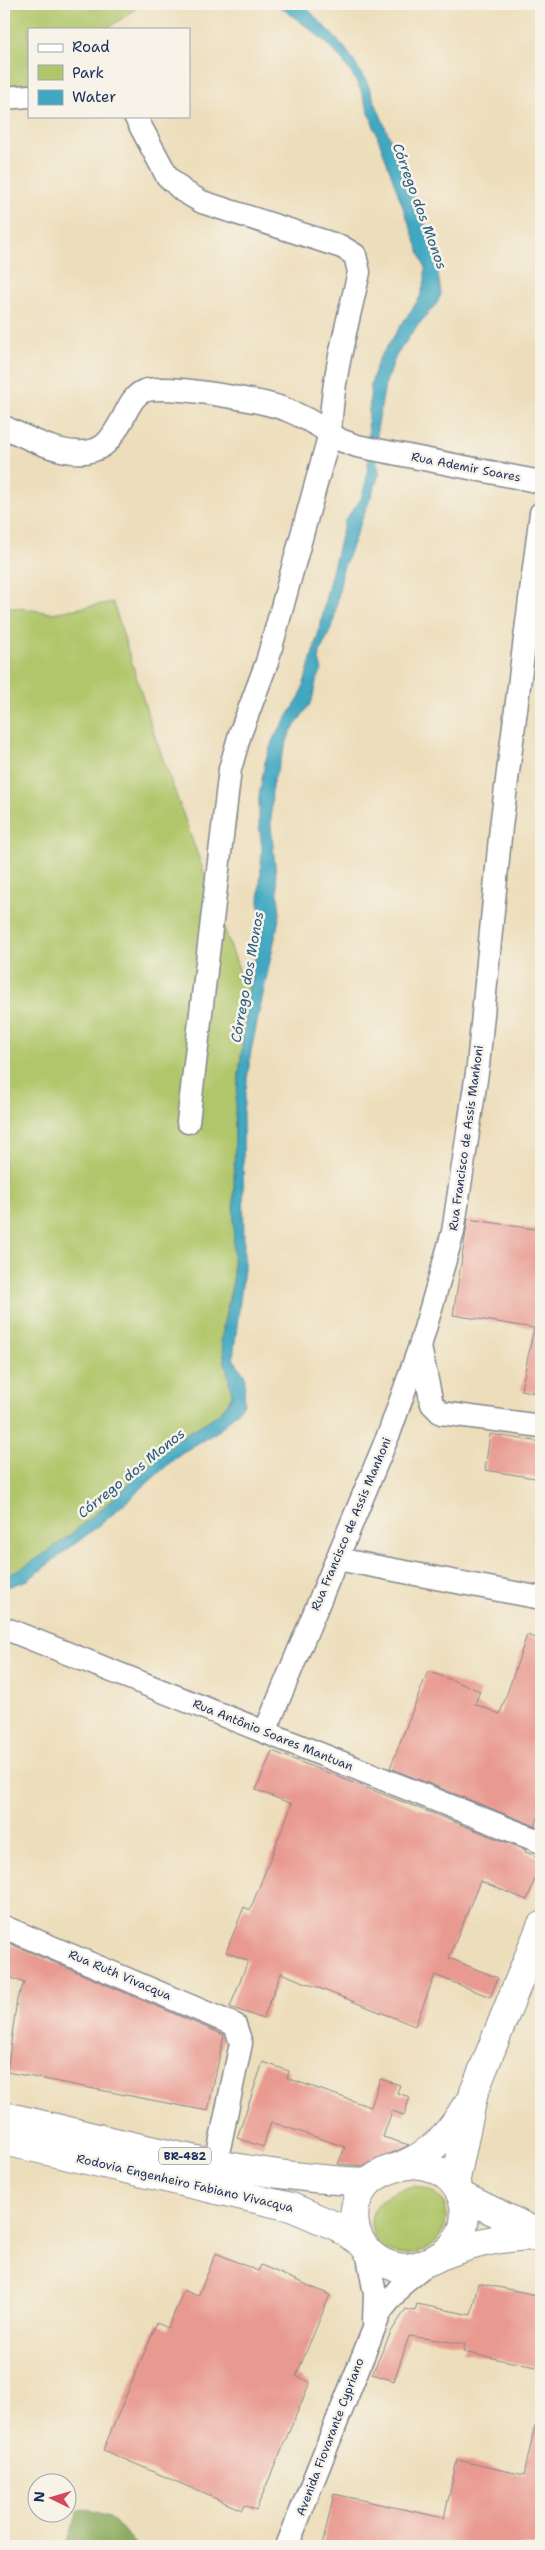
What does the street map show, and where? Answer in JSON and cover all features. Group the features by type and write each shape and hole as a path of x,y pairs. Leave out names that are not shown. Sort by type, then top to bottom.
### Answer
{"main road":[{"path":"541,1926 474,2092 459,2118 437,2145 421,2158 386,2172 369,2182 359,2198 354,2216 363,2246 382,2262 400,2268 437,2258 483,2241 541,2235"},
{"path":"458,2190 474,2092"},
{"name":"Rodovia Engenheiro Fabiano Vivacqua","path":"4,2116 216,2163 310,2179 369,2182"},
{"name":"Rodovia Engenheiro Fabiano Vivacqua","path":"4,2142 291,2207 338,2227 363,2246"},
{"path":"403,2165 414,2164 431,2167 447,2175 458,2190 465,2209 464,2223 460,2236 451,2248 437,2258"},
{"path":"458,2190 541,2235"}],"street":[{"path":"4,98 28,96"},
{"path":"136,118 167,176 183,191 202,202 342,247 355,255 360,272 335,380 331,403 330,433 272,645 240,734 230,769 188,1122"},
{"name":"Rua Ademir Soares","path":"4,427 54,449 89,452 104,444 115,432 137,395 145,390 159,388 225,397 285,409 340,440 357,446 541,482"},
{"name":"Rua Francisco de Assis Manhoni","path":"265,1732 390,1432 420,1346 453,1232 478,1066 501,827 541,513"},
{"path":"420,1346 432,1404 441,1413 541,1426"},
{"path":"337,1559 541,1598"},
{"name":"Rua Antônio Soares Mantuan","path":"4,1628 541,1842"},
{"name":"Rua Ruth Vivacqua","path":"4,1927 235,2024 241,2043 216,2163"},
{"path":"363,2246 375,2294 373,2328"},
{"path":"373,2328 391,2296 404,2282 437,2258"},
{"name":"Avenida Fiovarante Cypriano","path":"287,2546 373,2328"}],"green space":[{"path":"4,4 142,4 108,28 28,28 28,86 4,102"},
{"path":"4,467 7,470 4,527"},
{"path":"113,602 153,731 240,972 249,987 235,1110 233,1281 223,1325 224,1360 231,1382 232,1395 221,1413 174,1442 109,1502 62,1541 21,1570 4,1577 4,606 52,613"},
{"path":"414,2186 433,2192 443,2203 446,2216 443,2230 435,2242 422,2251 406,2255 388,2251 381,2246 373,2234 372,2215 381,2201 388,2196 396,2191"},
{"path":"86,2509 109,2516 138,2546 65,2546 74,2522 78,2522 79,2510"}],"water":[{"path":"276,4 302,4 305,6 345,48 366,80 434,246 441,294 437,303 414,330 396,356 385,385 377,430 377,462 380,473 343,569 333,625 320,652 319,659 322,670 316,682 312,701 290,733 272,785 271,825 280,914 251,1051 243,1111 244,1269 233,1358 245,1376 244,1404 220,1430 180,1454 106,1520 28,1580 4,1588 4,1577 37,1559 70,1535 115,1497 168,1447 221,1411 232,1395 221,1340 233,1281 235,1110 249,987 260,934 259,902 262,849 259,823 259,796 265,762 273,739 300,697 321,624 345,520 361,499 366,481 370,447 368,424 371,384 378,360 420,297 425,280 425,268 360,88 342,61 323,40"}],"building":[{"path":"468,1219 541,1230 541,1394 521,1390 534,1328 453,1315"},
{"path":"490,1434 541,1442 541,1479 485,1470"},
{"path":"527,1635 541,1640 541,1810 535,1826 390,1768 428,1671 480,1691 475,1704 500,1714"},
{"path":"272,1751 526,1850 525,1852 541,1858 541,1864 527,1900 480,1881 449,1958 498,1978 490,1997 435,1975 415,2026 281,1973 263,2019 230,2007 248,1961 226,1952 244,1907 250,1910 292,1804 256,1790"},
{"path":"4,1941 224,2035 208,2111 7,2072 17,1999 24,1983 4,1975"},
{"path":"263,2062 289,2071 287,2078 371,2107 380,2079 400,2085 397,2093 410,2097 404,2115 392,2111 383,2137 409,2145 364,2166 338,2164 345,2147 271,2122 263,2147 237,2138"},
{"path":"216,2253 258,2271 261,2265 330,2295 296,2376 310,2382 256,2510 244,2505 242,2510 103,2450 157,2323 168,2328 184,2290 198,2296"},
{"path":"478,2283 541,2296 541,2368 463,2352 465,2344 409,2336 394,2381 372,2374 391,2332 406,2309 415,2311 417,2304 471,2315"},
{"path":"535,2426 541,2427 541,2546 322,2546 334,2494 444,2518 457,2460 524,2475"}],"water label":[{"name":"Córrego dos Monos","path":"420,206"},
{"name":"Córrego dos Monos","path":"247,977"},
{"name":"Córrego dos Monos","path":"131,1473"}]}
